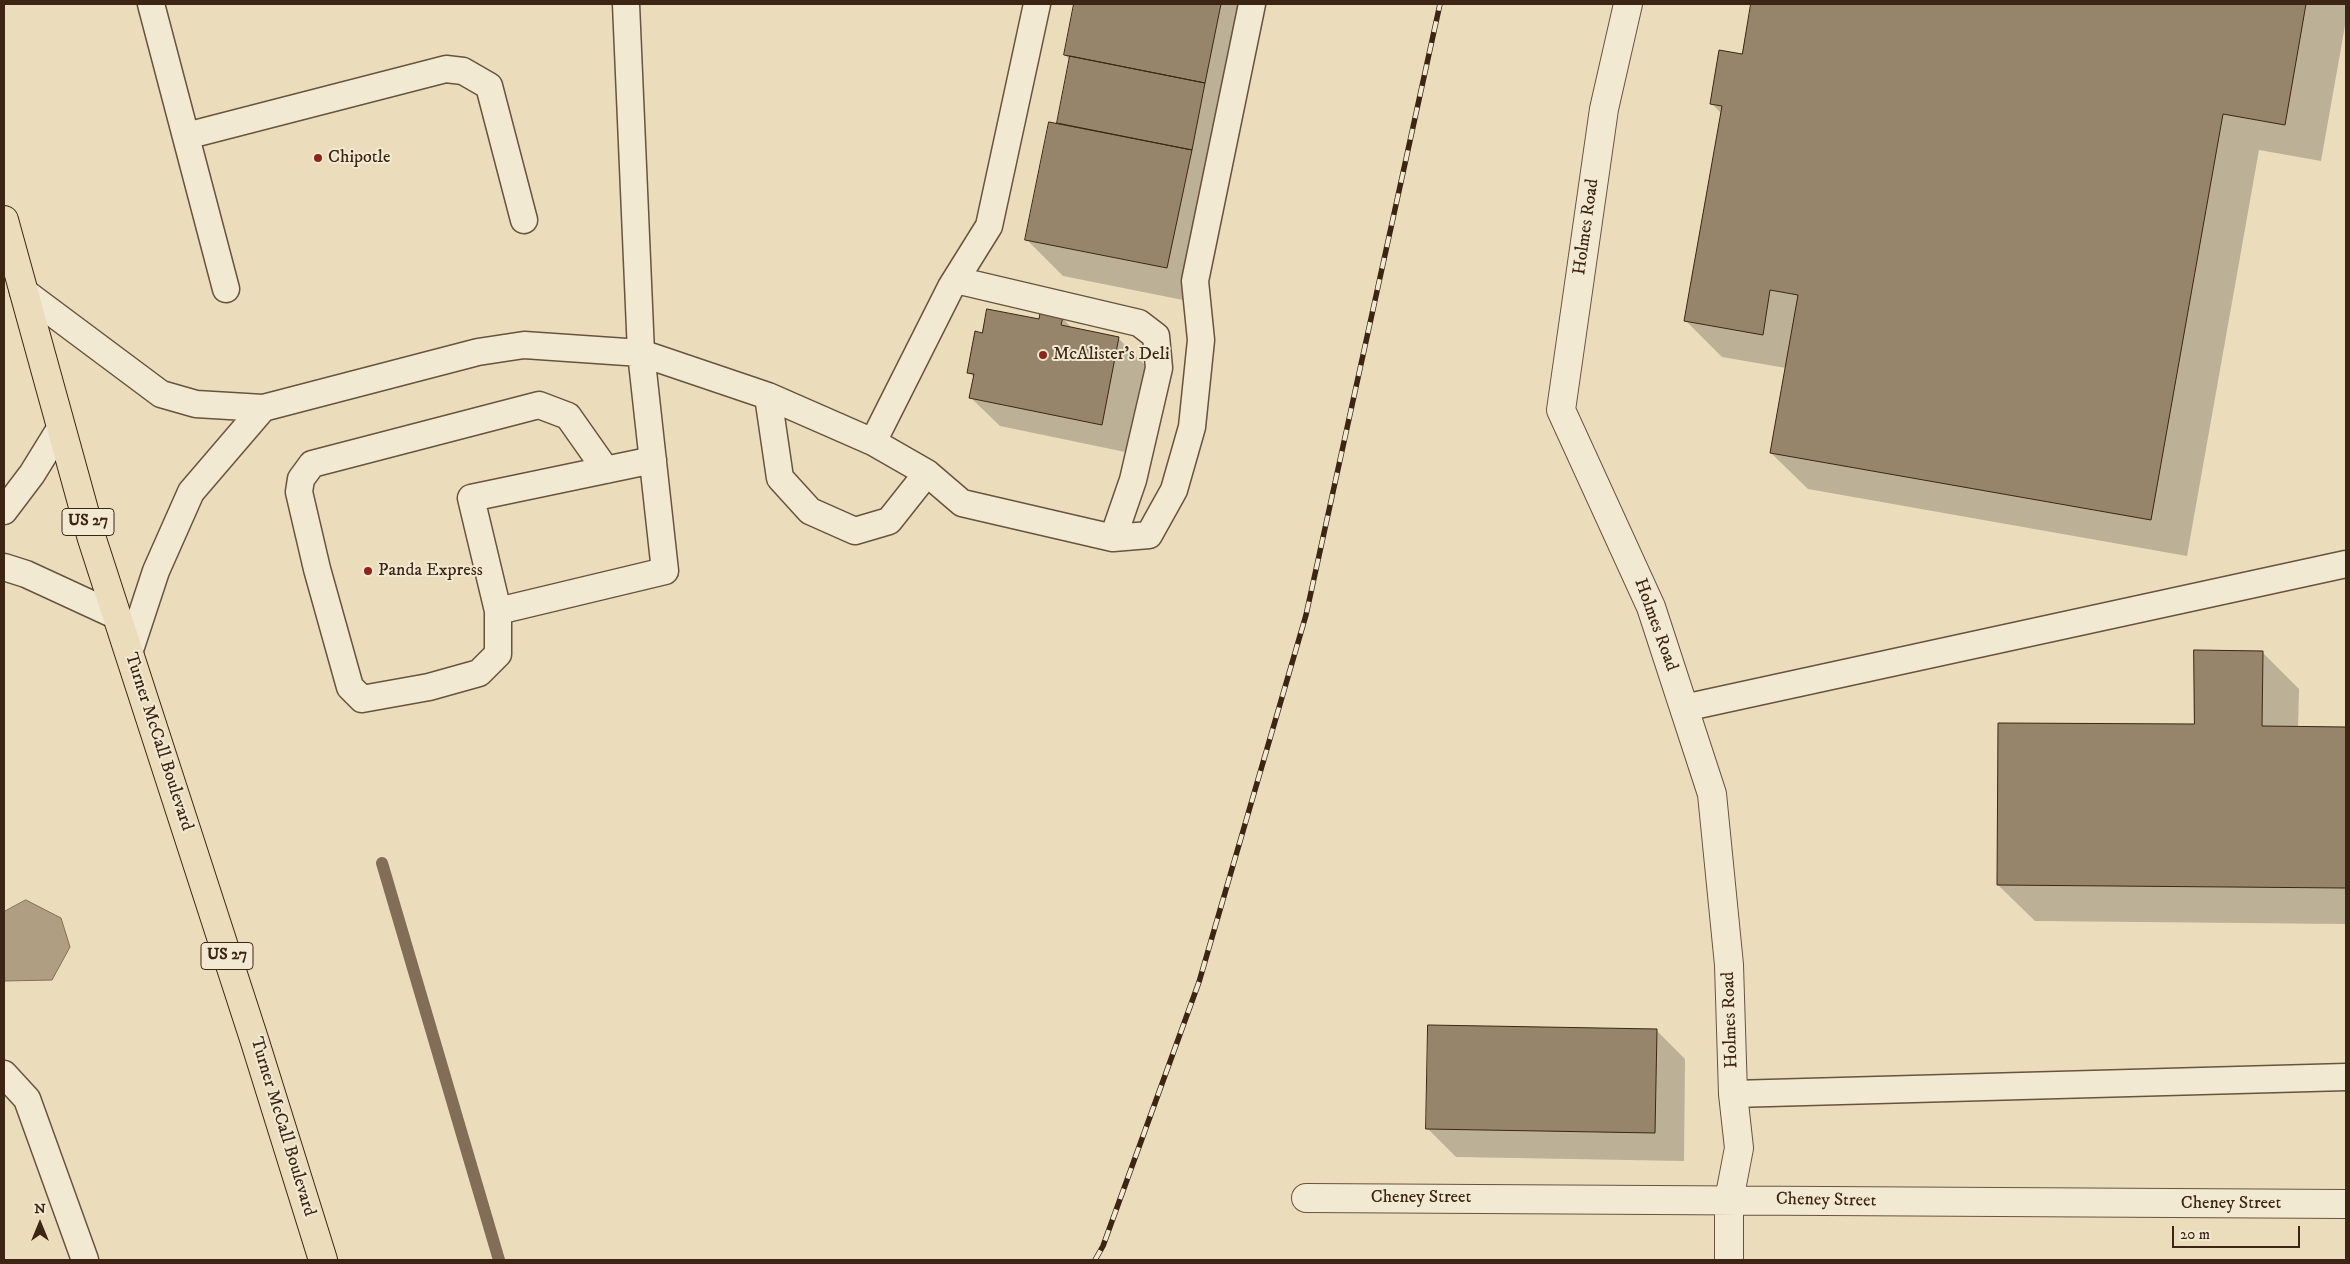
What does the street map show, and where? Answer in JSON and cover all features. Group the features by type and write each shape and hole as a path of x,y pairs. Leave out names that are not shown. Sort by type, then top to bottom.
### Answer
{"main road":[{"name":"Turner McCall Boulevard","path":"4,220 61,427 117,616 252,1033 323,1260"}],"street":[{"name":"Holmes Road","path":"1628,4 1604,109 1561,410 1651,607 1712,794 1729,965 1733,1094 1739,1148 1729,1200 1728,1260"},
{"name":"Cheney Street","path":"1306,1198 2346,1204"}],"lane":[{"path":"151,4 226,289"},
{"path":"498,611 665,571 641,353 626,4"},
{"path":"873,442 956,280 989,226 1037,4"},
{"path":"24,291 161,394 196,404 263,408 478,352 524,345 641,353 768,396 873,442 927,473 962,503 1113,538 1150,535 1174,490 1192,427 1201,340 1195,281 1252,4"},
{"path":"186,136 446,69 463,71 489,86 524,220"},
{"path":"956,280 1139,323 1156,336 1159,368 1133,480 1113,538"},
{"path":"768,396 780,478 810,511 855,531 889,520 927,473"},
{"path":"606,470 568,416 539,405 312,464 301,479 299,492 350,687 362,699 429,687 480,673 498,654 498,611 471,498 606,470 653,460"},
{"path":"129,653 156,571 191,492 263,408"},
{"path":"4,511 32,474 61,427"},
{"path":"1684,708 2346,564"},
{"path":"4,567 26,574 117,616"},
{"path":"4,1074 27,1098 85,1260"},
{"path":"1733,1094 2346,1077"}],"shaded area":[{"path":"26,900 61,918 70,947 52,980 4,981 4,912"}],"building":[{"path":"1074,4 1221,4 1205,83 1064,55"},
{"path":"1751,4 2306,4 2285,125 2223,114 2151,520 1770,453 1798,295 1770,290 1763,335 1684,321 1722,106 1710,104 1719,50 1742,54"},
{"path":"1070,56 1205,83 1192,150 1057,123"},
{"path":"1049,122 1192,150 1167,268 1025,240"},
{"name":"McAlister's Deli","path":"987,309 1039,319 1040,313 1063,317 1061,325 1119,337 1102,425 969,398 974,374 967,373 975,331 982,333"},
{"path":"2194,650 2263,651 2262,726 2346,727 2346,888 1997,885 1998,723 2194,724"},
{"path":"1428,1025 1657,1029 1655,1133 1426,1129"}],"waterway":[{"path":"382,863 499,1260"}],"railway":[{"path":"1095,1260 1103,1246 1199,982 1306,615 1440,4"}],"place":[{"name":"Chipotle","path":"318,158"},
{"name":"McAlister's Deli","path":"1043,355"},
{"name":"Panda Express","path":"368,571"}]}
